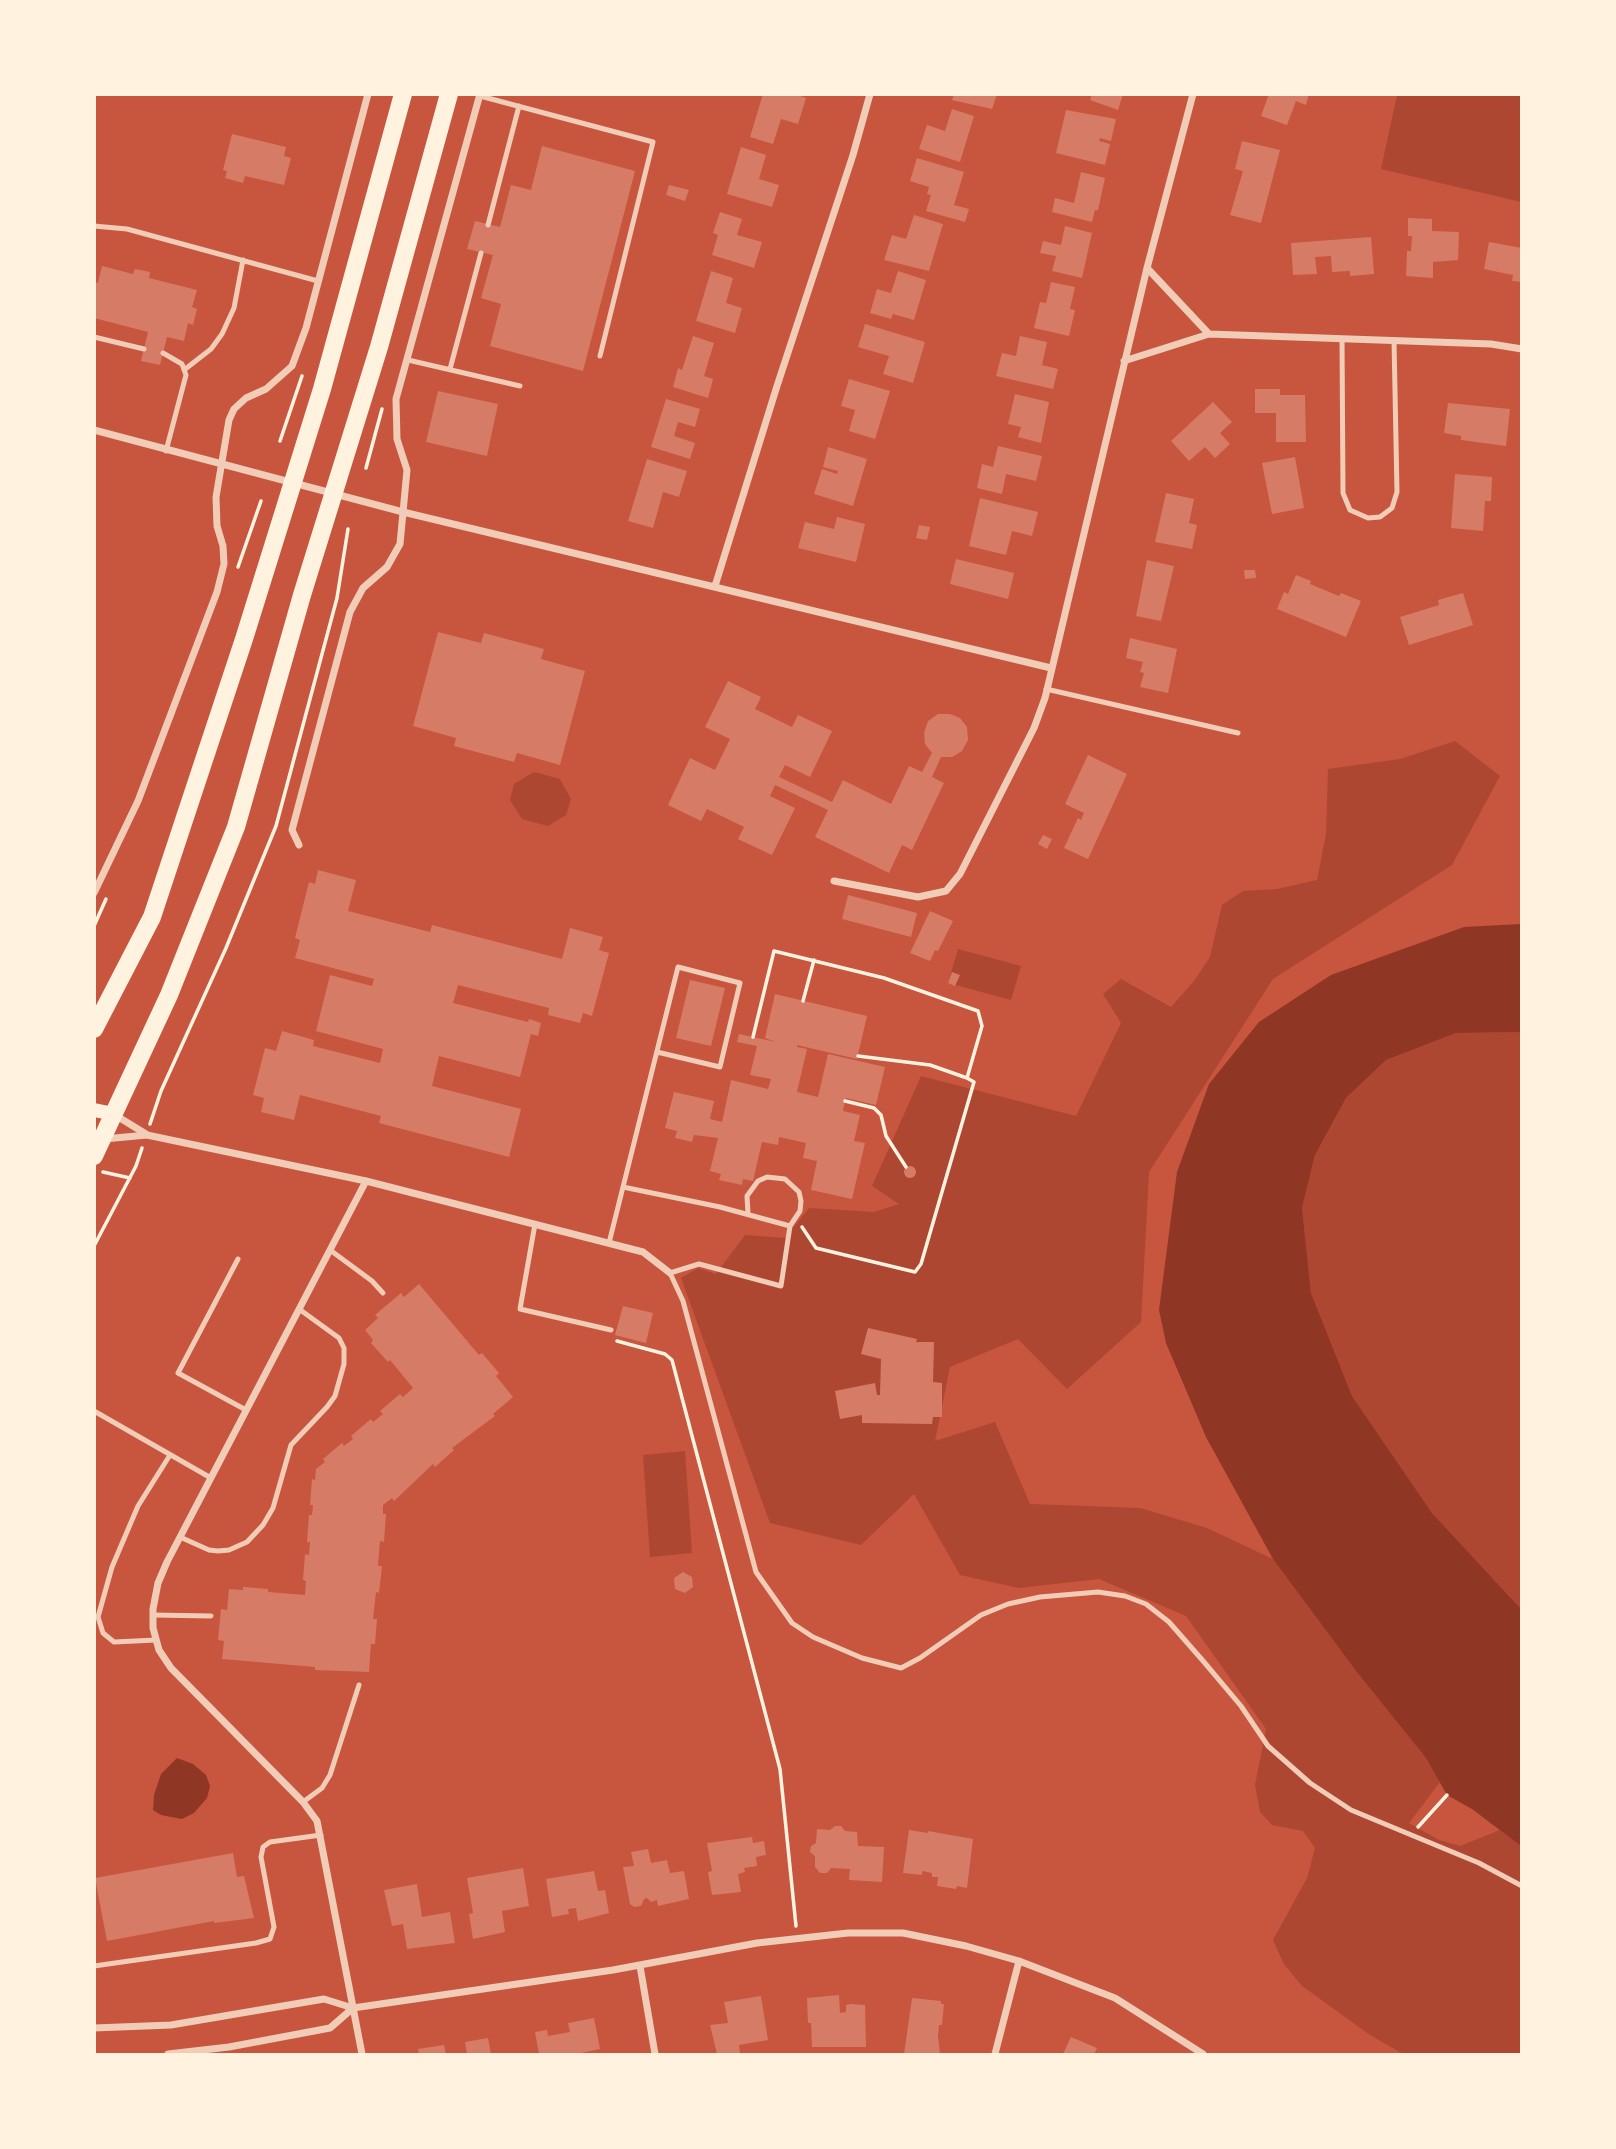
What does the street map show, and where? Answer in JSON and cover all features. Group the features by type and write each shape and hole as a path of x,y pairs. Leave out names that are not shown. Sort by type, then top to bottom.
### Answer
{"main road":[{"path":"94,1029 152,917 322,389 402,94"},
{"path":"94,1156 98,1138 114,1114 169,995 236,827 302,595 379,347 449,94"},
{"path":"94,1110 114,1114"}],"street":[{"path":"94,893 138,801 217,593 224,564 223,546 217,526 216,500 229,420 234,409 246,398 266,389 292,366 318,281 368,94"},
{"path":"715,586 853,155 870,94"},
{"path":"834,881 918,897 946,891 960,874 1034,728 1046,690 1124,361 1193,94"},
{"path":"299,845 292,830 350,612 363,588 387,567 400,544 407,470 397,439 396,400 480,95"},
{"path":"1147,268 1209,334"},
{"path":"1124,361 1209,334 1491,344 1521,349"},
{"path":"94,430 403,512 1051,668"},
{"path":"114,1114 147,1135"},
{"path":"98,1138 147,1135 366,1181 643,1252 670,1273"},
{"path":"362,2054 317,1821 303,1802 172,1668 159,1650 153,1615 158,1583 180,1537 366,1181"},
{"path":"94,2028 171,2025 324,1999 354,2008 640,1966 757,1942 848,1933 903,1933 966,1946 1018,1961 1115,1997 1203,2054"},
{"path":"995,2054 1018,1961"},
{"path":"640,1966 655,2054"},
{"path":"168,2054 229,2048 330,2028 354,2008"}],"lane":[{"path":"480,95 653,142 600,356"},
{"path":"488,225 519,106"},
{"path":"94,226 127,229 318,281"},
{"path":"450,369 481,253"},
{"path":"184,370 211,349 222,334 234,308 243,260"},
{"path":"94,337 144,349"},
{"path":"1342,339 1343,493 1350,510 1368,518 1380,517 1392,508 1397,492 1394,340"},
{"path":"163,353 182,364 186,375 166,451"},
{"path":"408,360 520,386"},
{"path":"1046,690 1238,733"},
{"path":"609,1243 678,967 740,983 720,1067 657,1052"},
{"path":"748,1214 747,1196 758,1181 776,1176 793,1184 799,1192 801,1201 796,1219 790,1226 781,1286 699,1264 670,1273 683,1301 756,1572 792,1623 813,1637 862,1658 901,1668 920,1658 981,1615 1008,1604 1040,1597 1098,1592 1125,1596 1146,1604 1169,1622 1241,1706 1268,1746 1310,1783 1351,1810 1479,1863 1521,1886"},
{"path":"623,1187 748,1214 790,1226"},
{"path":"535,1224 520,1308 611,1330"},
{"path":"330,1250 372,1281 383,1293"},
{"path":"238,1259 177,1373 246,1410"},
{"path":"180,1537 209,1550 218,1551 229,1550 247,1542 263,1525 273,1508 291,1445 335,1396 344,1364 344,1348 340,1338 299,1309"},
{"path":"94,1411 211,1478"},
{"path":"156,1640 114,1642 103,1633 98,1617 112,1567 138,1506 170,1455"},
{"path":"153,1615 211,1616"},
{"path":"303,1802 322,1788 330,1775 359,1685"},
{"path":"94,1966 270,1939 274,1927 261,1857 263,1847 270,1842 321,1835"}],"path":[{"path":"94,1246 130,1178 161,1091 226,948 276,826 337,598 348,529"},
{"path":"753,1037 774,951 884,978 978,1011 982,1026 967,1077"},
{"path":"803,1001 814,960"},
{"path":"796,1219 816,1248 915,1272 921,1264 974,1082 967,1077 910,1061 883,1061 858,1056"},
{"path":"845,1101 874,1108 881,1115 886,1136 906,1167"},
{"path":"94,1170 130,1178"},
{"path":"611,1330 612,1340 665,1354 672,1360 780,1769 797,1938"},
{"path":"1412,1834 1447,1794"}],"shaded area":[{"path":"1397,95 1521,95 1521,202 1381,169"},
{"path":"1455,741 1500,776 1452,865 1273,979 1149,1172 1141,1322 1067,1389 1018,1339 950,1367 935,1441 995,1422 1030,1504 1140,1508 1207,1528 1273,1559 1356,1671 1426,1758 1440,1782 1409,1823 1439,1840 1460,1846 1500,1830 1521,1846 1521,2054 1403,2054 1370,2035 1302,1986 1284,1964 1273,1940 1307,1878 1315,1848 1303,1831 1272,1825 1260,1812 1255,1785 1266,1729 1186,1616 1099,1579 1019,1588 960,1575 914,1494 861,1545 770,1523 681,1278 698,1268 716,1274 745,1235 785,1238 809,1208 874,1212 899,1204 872,1186 921,1076 1076,1116 1121,1023 1103,994 1121,979 1171,1007 1194,981 1210,957 1222,905 1243,891 1277,889 1317,880 1326,834 1328,769 1400,759"},
{"path":"534,772 560,779 571,799 566,815 548,826 522,819 510,800 514,784"},
{"path":"1521,924 1521,1032 1456,1033 1386,1060 1346,1098 1315,1155 1302,1208 1311,1293 1352,1396 1432,1513 1521,1609 1521,1846 1472,1809 1447,1795 1426,1758 1356,1671 1273,1559 1206,1437 1166,1343 1159,1310 1177,1172 1209,1084 1259,1022 1331,975 1464,927"},
{"path":"958,949 1021,966 1011,1000 948,983"},
{"path":"1521,1032 1521,1609 1432,1513 1352,1396 1311,1293 1302,1208 1315,1155 1346,1098 1386,1060 1456,1033"},
{"path":"685,1451 692,1553 650,1557 643,1455"},
{"path":"177,1758 193,1764 206,1775 210,1786 207,1798 194,1813 182,1819 161,1815 153,1810 154,1795 161,1774"}],"building":[{"path":"763,94 795,94 806,98 798,124 781,119 773,144 750,137"},
{"path":"954,94 997,94 992,109 952,100"},
{"path":"1092,94 1123,94 1118,110 1090,100"},
{"path":"1269,94 1309,94 1306,105 1296,101 1287,125 1261,116"},
{"path":"952,109 974,116 960,162 919,149 927,125 945,131"},
{"path":"1066,110 1116,119 1111,141 1100,138 1099,141 1110,144 1105,165 1056,153"},
{"path":"232,134 286,147 284,156 291,158 284,185 245,176 243,183 225,178 227,171 223,170"},
{"path":"1242,141 1280,150 1261,223 1230,215 1243,171 1235,169"},
{"path":"542,146 635,171 583,371 490,346 501,304 481,298 493,255 467,249 475,221 500,227 511,185 531,190"},
{"path":"741,147 766,155 759,179 779,185 772,207 727,194"},
{"path":"917,158 964,172 954,205 969,209 965,222 926,211 931,195 927,194 929,187 910,181"},
{"path":"1081,172 1105,178 1098,210 1095,210 1092,222 1052,212 1055,198 1074,203"},
{"path":"669,185 689,190 685,201 666,195"},
{"path":"720,212 742,219 737,235 762,242 754,268 712,255 718,235 713,233"},
{"path":"914,215 943,224 929,271 884,260 892,235 906,239"},
{"path":"1408,218 1432,219 1432,231 1459,232 1458,260 1433,262 1433,278 1406,276 1407,251 1411,251 1412,236 1408,236"},
{"path":"1065,226 1092,233 1082,278 1052,271 1056,256 1040,253 1043,241 1061,245"},
{"path":"1371,237 1374,274 1350,276 1350,271 1332,272 1331,256 1315,257 1317,274 1293,275 1291,243"},
{"path":"1489,242 1522,248 1522,282 1512,281 1513,275 1484,269"},
{"path":"102,266 133,274 135,269 150,272 149,278 197,290 192,307 197,309 193,325 188,323 184,341 167,337 160,365 141,361 148,332 94,318 94,282 98,283"},
{"path":"711,271 733,278 726,303 742,308 735,333 696,321"},
{"path":"898,271 926,280 914,320 893,314 891,319 870,313 877,289 891,293"},
{"path":"1051,282 1075,287 1070,309 1075,310 1069,336 1034,328 1040,302 1046,303"},
{"path":"865,324 925,342 913,383 883,374 889,356 858,347"},
{"path":"693,336 714,343 704,376 713,379 708,398 673,387 678,368 682,370"},
{"path":"1020,336 1047,342 1042,365 1058,369 1053,389 996,376 1002,353 1016,356"},
{"path":"849,379 890,391 875,439 849,431 855,410 841,406"},
{"path":"1255,389 1280,389 1280,395 1305,395 1306,442 1276,442 1276,413 1255,413"},
{"path":"438,391 498,404 487,456 426,442"},
{"path":"1015,394 1049,402 1041,443 1018,437 1021,427 1008,424"},
{"path":"666,399 700,409 695,427 678,422 674,436 695,443 690,459 651,447"},
{"path":"1213,402 1232,422 1220,433 1230,444 1215,458 1205,447 1189,461 1171,441"},
{"path":"1448,403 1510,409 1506,446 1461,440 1461,436 1444,433"},
{"path":"998,446 1042,456 1036,481 1006,474 1002,494 977,488 982,464 993,467"},
{"path":"828,447 867,459 853,506 814,494 822,469 837,474 838,471 823,467"},
{"path":"1295,457 1304,508 1272,514 1262,463"},
{"path":"647,459 687,471 679,497 663,492 653,528 628,521"},
{"path":"1455,474 1492,477 1491,501 1485,501 1483,531 1451,528"},
{"path":"1166,493 1194,499 1189,523 1197,525 1192,549 1155,542"},
{"path":"980,498 1038,512 1032,536 1012,531 1006,555 969,546"},
{"path":"837,517 865,524 856,562 798,548 805,522 834,529"},
{"path":"919,525 930,527 927,540 916,538"},
{"path":"956,559 1014,573 1008,599 950,584"},
{"path":"1147,560 1174,566 1161,621 1136,616"},
{"path":"1244,570 1255,570 1256,578 1245,579"},
{"path":"1296,575 1339,596 1341,593 1361,601 1346,637 1277,609 1284,592 1288,594"},
{"path":"1463,593 1473,625 1409,645 1400,617 1439,605 1438,600"},
{"path":"438,632 481,643 484,633 544,649 541,659 585,671 560,765 517,753 514,762 454,746 456,738 413,726"},
{"path":"1130,638 1177,649 1168,693 1140,687 1144,673 1140,672 1143,662 1126,658"},
{"path":"728,681 761,697 755,709 792,727 798,715 832,731 810,777 785,765 779,777 832,802 843,780 891,804 909,766 922,772 932,753 925,744 924,733 928,721 938,714 950,714 960,718 967,727 968,740 962,751 952,757 941,757 932,777 944,783 912,850 902,845 889,873 815,837 828,810 775,785 770,796 795,808 772,855 738,839 744,827 707,809 701,821 668,805 690,758 715,770 730,739 705,727"},
{"path":"1088,755 1127,774 1088,859 1064,848 1078,818 1081,820 1084,813 1065,804"},
{"path":"1043,835 1052,839 1047,849 1038,844"},
{"path":"318,870 356,880 348,911 430,932 432,925 562,959 570,928 603,937 599,950 609,953 592,1016 583,1013 580,1023 548,1015 549,1008 458,985 453,1003 541,1023 538,1036 531,1034 520,1077 439,1056 432,1086 521,1109 509,1157 379,1123 381,1116 300,1095 294,1120 261,1112 264,1098 253,1095 265,1048 276,1051 282,1031 314,1040 313,1046 380,1063 383,1049 316,1031 330,975 372,986 374,979 295,958 300,940 295,938 309,882 315,884"},
{"path":"848,895 917,913 911,937 842,919"},
{"path":"930,911 953,921 930,961 910,953"},
{"path":"952,972 960,975 955,986 948,983"},
{"path":"690,980 725,988 711,1046 676,1038"},
{"path":"775,994 867,1016 857,1059 797,1045 807,1049 797,1092 818,1097 828,1054 885,1067 876,1105 846,1098 845,1101 843,1111 860,1115 854,1141 865,1143 852,1199 811,1190 817,1161 803,1158 806,1143 779,1137 778,1145 762,1142 753,1181 743,1179 742,1185 719,1180 721,1174 710,1171 718,1138 694,1135 692,1142 675,1138 677,1131 665,1128 674,1092 714,1101 710,1119 722,1122 731,1080 768,1089 771,1079 750,1075 757,1046 737,1042 739,1034 776,1042 765,1038"},
{"path":"910,1166 916,1172 910,1178 904,1172"},
{"path":"419,1284 479,1355 482,1353 499,1373 496,1376 513,1397 493,1414 495,1416 452,1448 454,1450 435,1467 433,1464 394,1501 392,1498 383,1505 383,1514 386,1514 384,1542 380,1541 378,1566 382,1566 379,1593 376,1592 373,1619 377,1619 375,1644 371,1644 369,1672 315,1670 315,1667 222,1659 224,1641 218,1640 221,1609 227,1610 229,1589 243,1590 243,1587 305,1595 305,1554 309,1555 309,1515 312,1515 312,1479 315,1480 316,1469 325,1462 323,1459 342,1443 344,1446 353,1439 351,1436 371,1419 373,1422 383,1414 380,1411 400,1394 403,1397 413,1388 390,1360 388,1362 371,1343 373,1340 365,1330 378,1318 375,1315 401,1293 404,1297"},
{"path":"623,1306 653,1313 646,1343 615,1335"},
{"path":"868,1328 917,1339 916,1342 934,1342 933,1382 942,1383 942,1417 933,1417 932,1424 862,1423 862,1415 840,1419 835,1391 875,1383 877,1395 880,1395 881,1359 861,1354"},
{"path":"683,1572 692,1577 693,1587 685,1593 675,1589 674,1578"},
{"path":"841,1826 845,1831 857,1832 858,1846 884,1847 882,1882 849,1880 850,1869 831,1868 827,1873 820,1873 815,1867 815,1856 810,1852 811,1846 816,1843 817,1829 830,1830"},
{"path":"909,1830 973,1839 967,1888 937,1886 938,1877 932,1877 932,1873 903,1873"},
{"path":"752,1837 753,1843 764,1841 766,1855 756,1857 757,1866 744,1868 745,1872 738,1874 741,1892 712,1895 708,1872 712,1871 707,1843"},
{"path":"648,1849 651,1863 667,1860 670,1873 684,1871 689,1899 658,1906 657,1900 651,1902 647,1898 641,1906 634,1907 630,1904 623,1867 634,1866 631,1852"},
{"path":"233,1853 237,1877 244,1876 254,1918 214,1921 107,1941 95,1878"},
{"path":"523,1868 529,1906 502,1911 505,1932 473,1939 469,1914 473,1913 467,1878"},
{"path":"594,1871 598,1891 605,1890 609,1913 578,1921 576,1908 568,1909 569,1914 552,1917 546,1879"},
{"path":"417,1884 422,1917 450,1912 455,1943 407,1949 403,1924 392,1926 384,1890"},
{"path":"839,1995 840,2013 846,2012 846,2005 865,2005 866,2047 812,2047 807,1998"},
{"path":"761,1996 768,2040 739,2045 740,2053 717,2054 710,2025 728,2023 724,2002"},
{"path":"912,1998 941,2001 941,2004 944,2004 938,2036 940,2054 904,2054"},
{"path":"594,2018 600,2049 581,2054 539,2054 535,2032 547,2030 548,2036 570,2032 568,2023"},
{"path":"1071,2037 1097,2048 1094,2054 1063,2054"},
{"path":"488,2038 491,2054 467,2054 465,2042"},
{"path":"444,2045 446,2054 419,2054 418,2049"}]}
